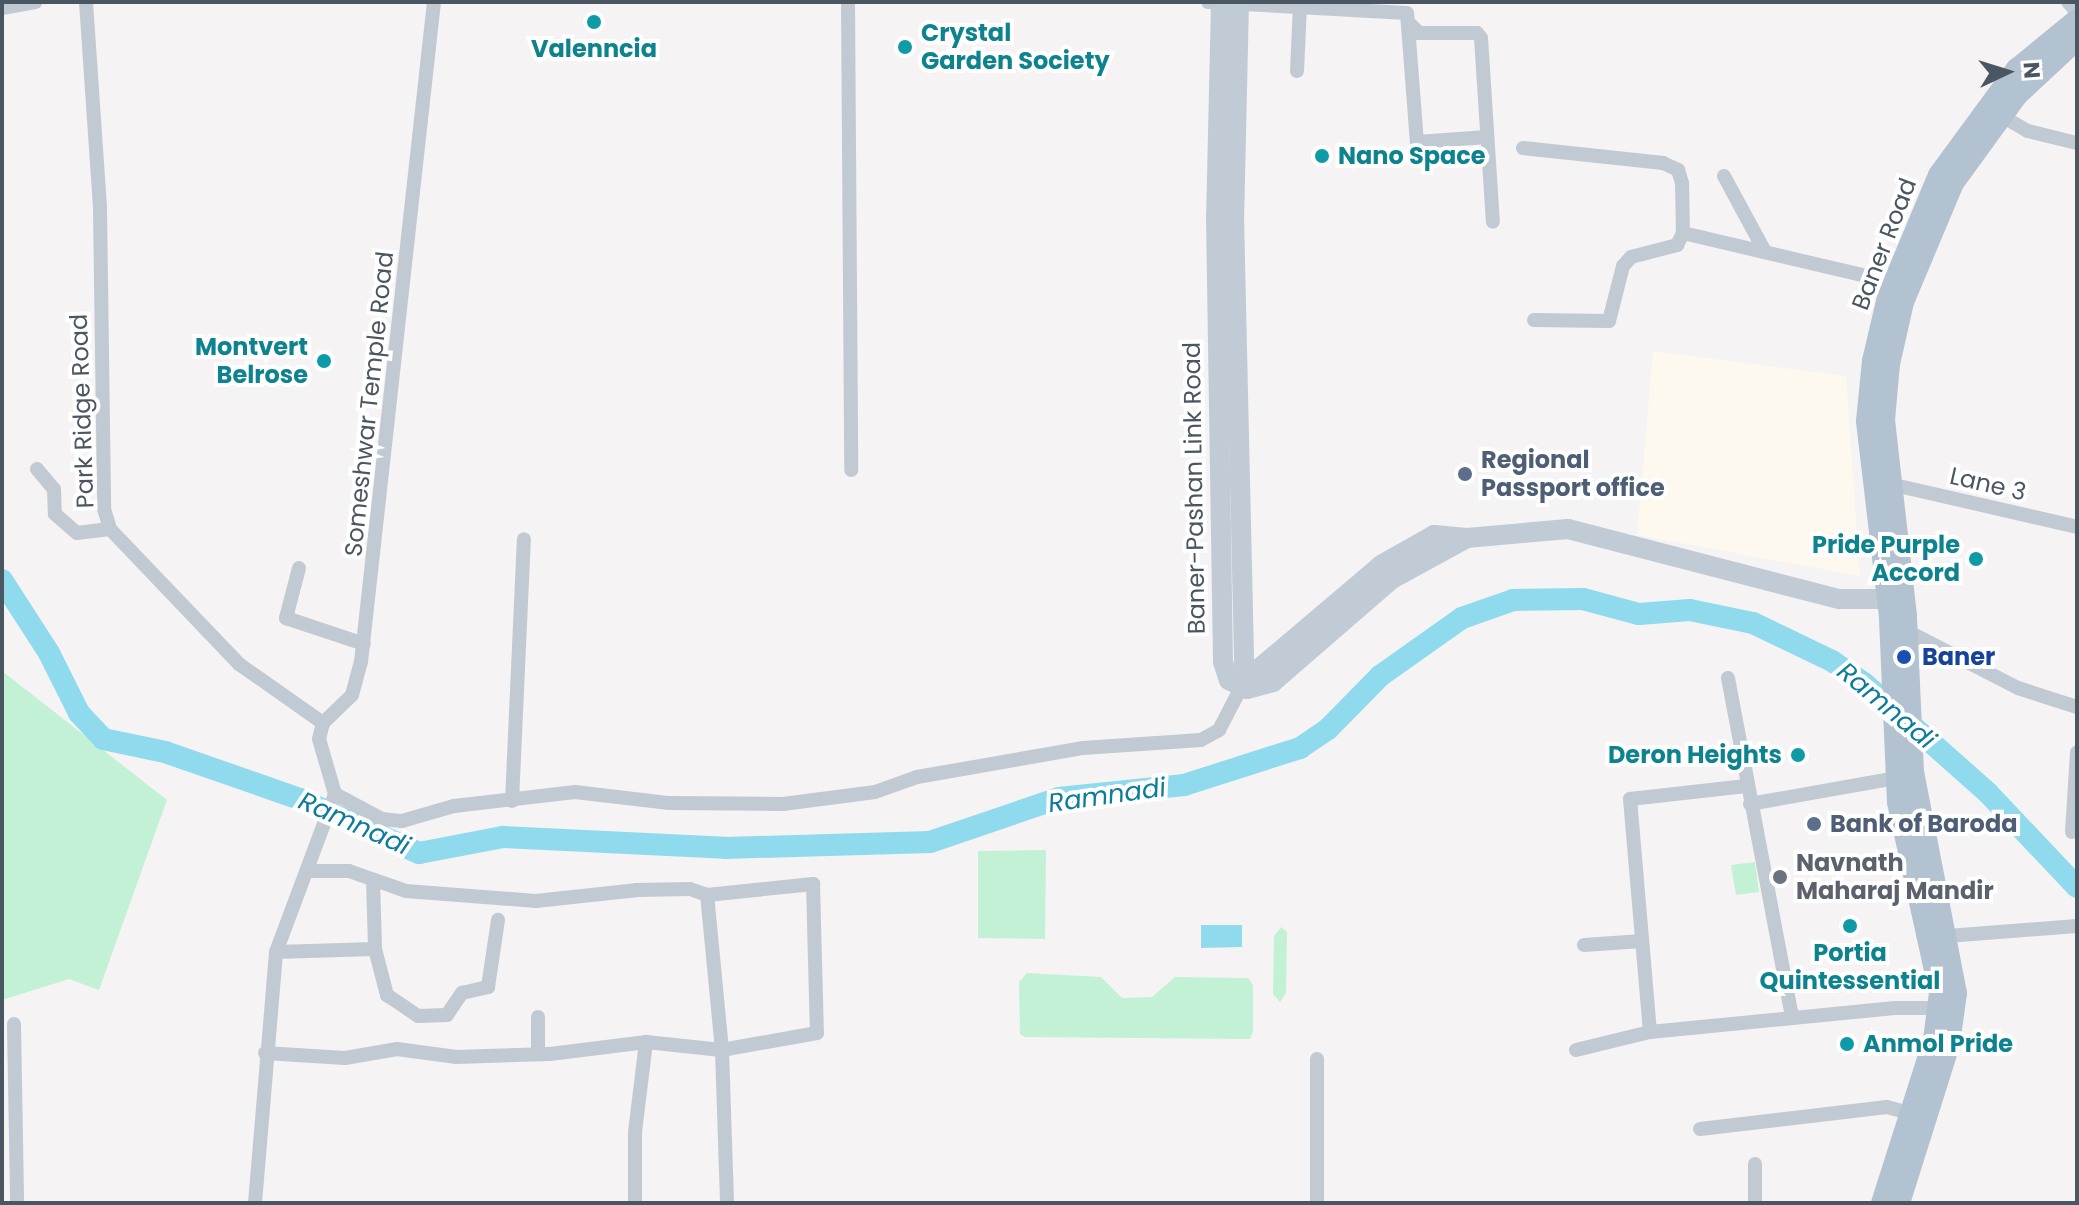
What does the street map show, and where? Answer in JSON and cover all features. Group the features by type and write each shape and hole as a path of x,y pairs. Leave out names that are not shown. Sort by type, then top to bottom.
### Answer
{"main road":[{"name":"Baner Road","path":"1899,686 1867,421 1873,361 1934,186 1987,105 2034,53 2077,20"},
{"name":"Baner Road","path":"1899,686 1907,631 1890,484 1885,388 1901,284 1943,204 2000,115 2029,81 2077,39"},
{"path":"1899,686 1901,772 1938,972 1939,1008 1926,1086 1899,1203"},
{"path":"1882,1203 1909,1113 1926,1086 1954,1021 1956,993 1947,936 1901,772"}],"street":[{"path":"2,8 35,2"},
{"name":"Park Ridge Road","path":"86,2 100,209 104,509 110,529 239,664 323,723"},
{"name":"Someshwar Temple Road","path":"323,723 352,695 364,644 434,2"},
{"path":"848,2 851,470"},
{"path":"2068,2 2077,12"},
{"path":"1226,3 1375,5 1407,13 1417,142 1487,137"},
{"name":"Baner-Pashan Link Road","path":"1226,3 1216,216 1223,662 1229,680 1244,681"},
{"path":"1297,71 1300,6"},
{"path":"1410,24 1419,33 1479,34 1493,222"},
{"path":"2000,115 2028,131 2077,143"},
{"path":"1523,148 1663,163 1678,170 1683,233 1677,245 1631,257 1623,266 1609,321 1534,320"},
{"path":"1724,176 1764,250"},
{"path":"1683,233 1901,284"},
{"path":"37,469 54,489 55,514 77,533 110,529"},
{"name":"Lane 3","path":"1890,484 2077,527"},
{"path":"335,794 382,819 402,821 454,806 575,792 669,803 783,804 875,792 917,777 1083,748 1201,740 1219,730 1244,681 1405,547 1434,535 1467,538 1568,529 1839,599 1887,599"},
{"path":"512,801 524,539"},
{"path":"299,568 286,618 364,644"},
{"path":"1907,631 2018,688 2077,707"},
{"path":"1728,678 1792,1018"},
{"path":"255,1203 265,1053 276,952 310,868 335,794 320,753 323,723"},
{"path":"2072,832 2077,752"},
{"path":"1750,804 1901,772"},
{"path":"1650,1032 1630,799 1746,786"},
{"path":"265,1053 285,1058 345,1058 397,1049 438,1057 538,1054 646,1042 722,1050 817,1033 813,884 707,895 690,889 637,890 536,901 406,891 349,871 310,868"},
{"path":"373,880 375,949 387,995 418,1016 447,1015 462,993 488,987 498,920"},
{"path":"707,895 722,1050 727,1203"},
{"path":"1947,936 2077,926"},
{"path":"1584,945 1642,941"},
{"path":"276,952 375,949"},
{"path":"1576,1050 1650,1032 1939,1008"},
{"path":"538,1017 538,1054"},
{"path":"14,1024 17,1203"},
{"path":"635,1203 635,1132 646,1042"},
{"path":"1317,1059 1317,1203"},
{"path":"1700,1129 1887,1107 1909,1113"},
{"path":"1755,1164 1755,1203"}],"shaded area":[{"path":"1653,351 1846,376 1860,576 1637,535"}],"green space":[{"path":"2,671 167,800 99,990 69,979 2,1000"},
{"path":"1046,850 1045,939 978,938 978,851"},
{"path":"1755,862 1759,892 1736,895 1731,865"},
{"path":"1281,927 1287,932 1286,993 1280,1002 1273,994 1274,936"},
{"path":"1027,973 1101,977 1122,998 1152,997 1175,977 1248,978 1253,985 1253,1032 1250,1039 1025,1037 1020,1034 1019,982"}],"water":[{"path":"1201,925 1242,925 1242,947 1201,948"}],"waterway":[{"name":"Ramnadi","path":"2,580 49,653 79,713 103,739 165,752 300,799 419,853 503,837 725,848 930,842 1059,798 1184,785 1300,748 1328,729 1380,676 1462,618 1513,600 1583,599 1639,614 1690,610 1753,623 1832,661 1865,684 1988,793 2077,887"}],"place":[{"name":"Valenncia","path":"594,22"},
{"name":"Crystal Garden Society","path":"905,47"},
{"name":"Nano Space","path":"1322,156"},
{"name":"Montvert Belrose","path":"324,361"},
{"name":"Regional Passport office","path":"1465,474"},
{"name":"Pride Purple Accord","path":"1976,559"},
{"name":"Baner","path":"1904,657"},
{"name":"Deron Heights","path":"1798,755"},
{"name":"Bank of Baroda","path":"1814,824"},
{"name":"Navnath Maharaj Mandir","path":"1780,877"},
{"name":"Portia Quintessential","path":"1850,926"},
{"name":"Anmol Pride","path":"1847,1044"}]}
